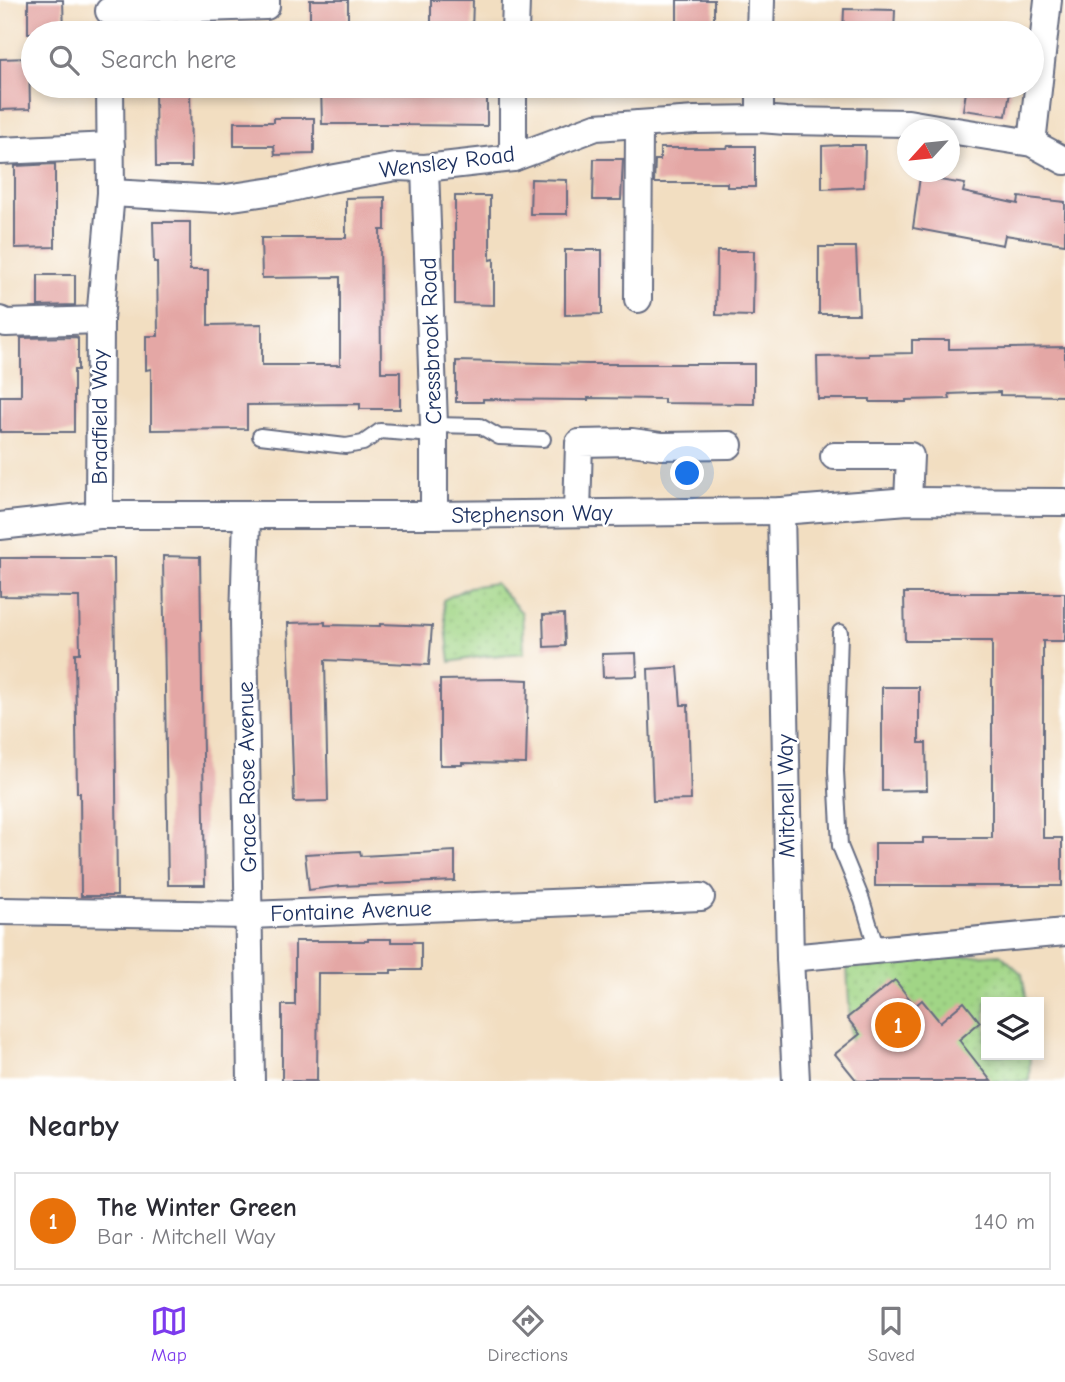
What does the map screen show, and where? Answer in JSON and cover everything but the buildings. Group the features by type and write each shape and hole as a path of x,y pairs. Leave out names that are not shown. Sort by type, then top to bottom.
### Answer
{"street":[{"path":"109,15 266,6 266,0"},
{"path":"515,21 516,0"},
{"path":"760,21 761,0"},
{"path":"1044,36 1048,0"},
{"name":"Bradfield Way","path":"99,515 100,320 111,193 110,98"},
{"path":"513,98 513,158"},
{"path":"760,98 760,119"},
{"path":"1032,143 1037,98"},
{"name":"Wensley Road","path":"111,193 219,199 287,189 396,167 425,168 513,158 596,127 695,120 760,119 897,123"},
{"path":"638,299 639,124"},
{"name":"Wensley Road","path":"960,132 1032,143 1065,161"},
{"path":"0,151 111,146"},
{"name":"Cressbrook Road","path":"425,168 434,430 434,515"},
{"name":"Bradfield Way","path":"0,320 6,323 100,320"},
{"path":"577,513 579,443 729,445"},
{"path":"834,456 910,456 908,501"},
{"name":"Stephenson Way","path":"0,526 99,515 781,511 908,501 1065,502"},
{"name":"Mitchell Way","path":"781,511 790,958 796,1081"},
{"name":"Grace Rose Avenue","path":"247,515 244,620 251,1081"},
{"name":"Fontaine Avenue","path":"0,911 250,915 701,897"},
{"path":"790,958 1065,932"}],"lane":[{"path":"260,436 346,446 363,443 380,431 480,426 499,437 543,439"},
{"path":"840,632 836,771 840,846 862,900 877,950"}],"green space":[{"path":"495,583 522,613 524,653 450,662 443,600 469,587"},
{"path":"1000,954 1022,974 1026,997 981,997 981,1060 1030,1060 1029,1081 853,1081 847,965"}],"place":[{"name":"The Winter Green","path":"898,1025"}]}
